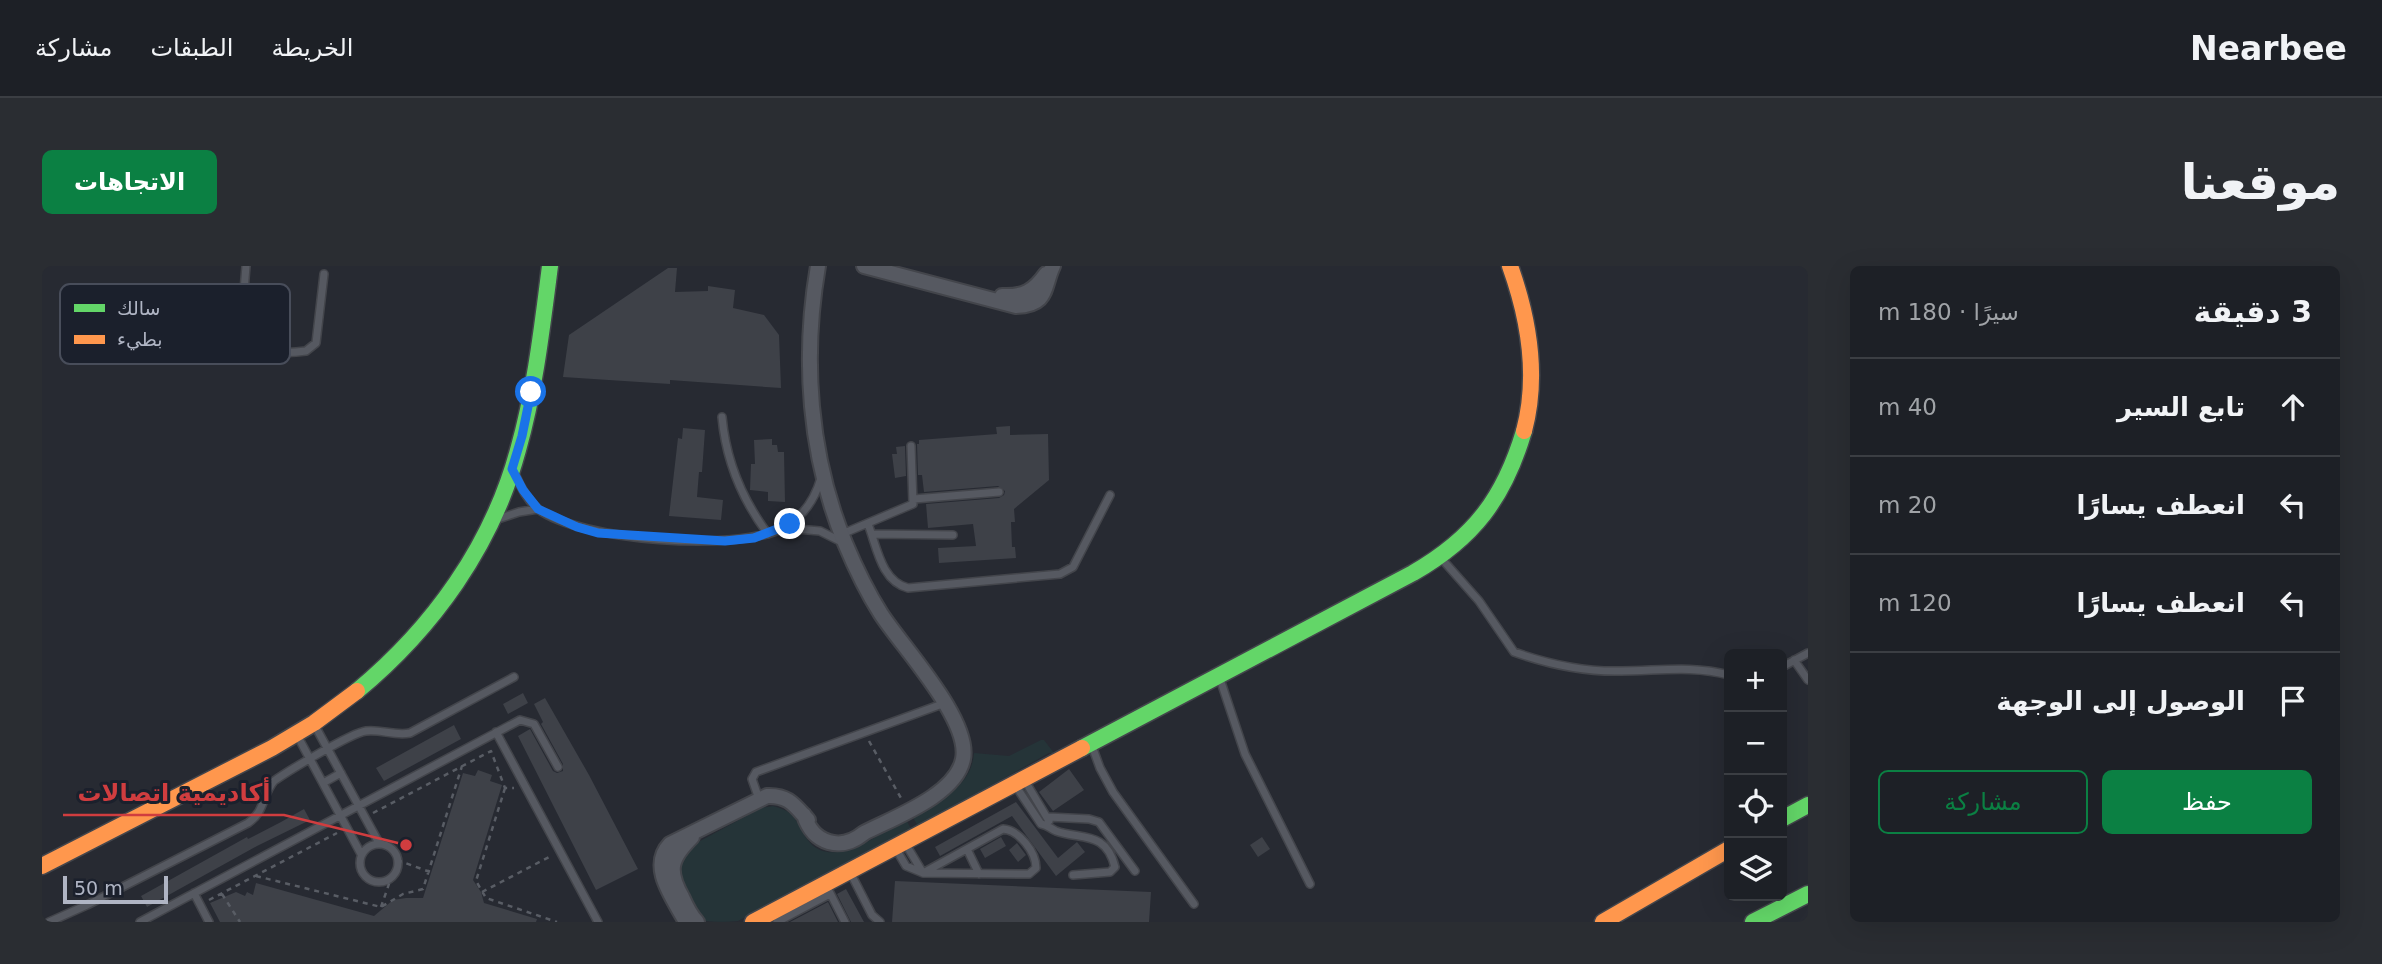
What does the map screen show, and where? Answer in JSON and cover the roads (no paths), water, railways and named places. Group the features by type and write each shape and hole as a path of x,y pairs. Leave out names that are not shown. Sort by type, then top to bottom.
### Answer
{"main road":[{"path":"42,866 103,837 314,724 351,698 417,636 446,600 471,562 492,522 512,469 531,392 551,266"},
{"path":"758,921 828,889 849,871 899,844 1441,558 1483,517 1500,494 1513,467 1527,421 1531,384 1530,345 1521,296 1510,266"},
{"path":"1787,816 1808,805"},
{"path":"1603,922 1724,852"},
{"path":"1753,922 1808,894"}],"street":[{"path":"697,922 679,901 662,873 662,855 670,844 684,835 698,831 759,799 776,796 785,797 799,807 814,835 823,841 845,844 950,784 963,759 961,730 946,703 879,611 843,539 822,474 810,374 814,312 812,301 818,266"},
{"path":"814,312 820,299 827,266"},
{"path":"864,266 1017,306 1031,304 1043,295 1052,269"},
{"path":"679,901 686,922"}],"lane":[{"path":"245,284 246,266"},
{"path":"290,351 306,351 316,343 324,274"},
{"path":"722,416 732,470 747,504 768,534"},
{"path":"781,529 810,529 843,539 868,524 912,506 914,499 911,446"},
{"path":"512,469 523,490 538,509 577,527 598,533 711,541 740,540 781,529 798,517 811,502 822,474"},
{"path":"914,499 999,492"},
{"path":"868,524 887,574 896,583 908,588 1060,574 1073,567 1110,495"},
{"path":"492,522 519,512 538,509"},
{"path":"872,534 953,535"},
{"path":"1441,558 1479,601 1514,652 1576,668 1619,671 1684,668 1724,673"},
{"path":"1787,664 1808,653"},
{"path":"1794,660 1808,680"},
{"path":"1219,675 1240,741 1310,884"},
{"path":"49,922 88,905 248,823 263,808 269,787 274,781 328,750 365,731 400,735 410,733 514,677"},
{"path":"759,799 752,779 756,772 946,703"},
{"path":"140,922 520,720 534,724 558,767"},
{"path":"314,724 379,843"},
{"path":"496,732 598,922"},
{"path":"296,734 361,854 360,866 367,878 379,883 390,881 397,872 397,860 390,848 379,843 368,845 361,854"},
{"path":"1091,742 1106,780 1194,904"},
{"path":"323,783 341,773"},
{"path":"1019,781 1056,831 1087,835 1106,850 1115,863 1110,873 1073,876"},
{"path":"1048,821 1089,818 1099,822 1135,871"},
{"path":"1008,829 1020,836 1036,863 1036,868 1029,874 923,873 999,831 1008,829"},
{"path":"899,844 923,873"},
{"path":"967,849 979,873"},
{"path":"849,871 872,915 880,922"},
{"path":"778,922 828,889 845,922"},
{"path":"194,893 209,922"}],"place":[{"name":"أكاديمية اتصالات","path":"406,845"}]}
